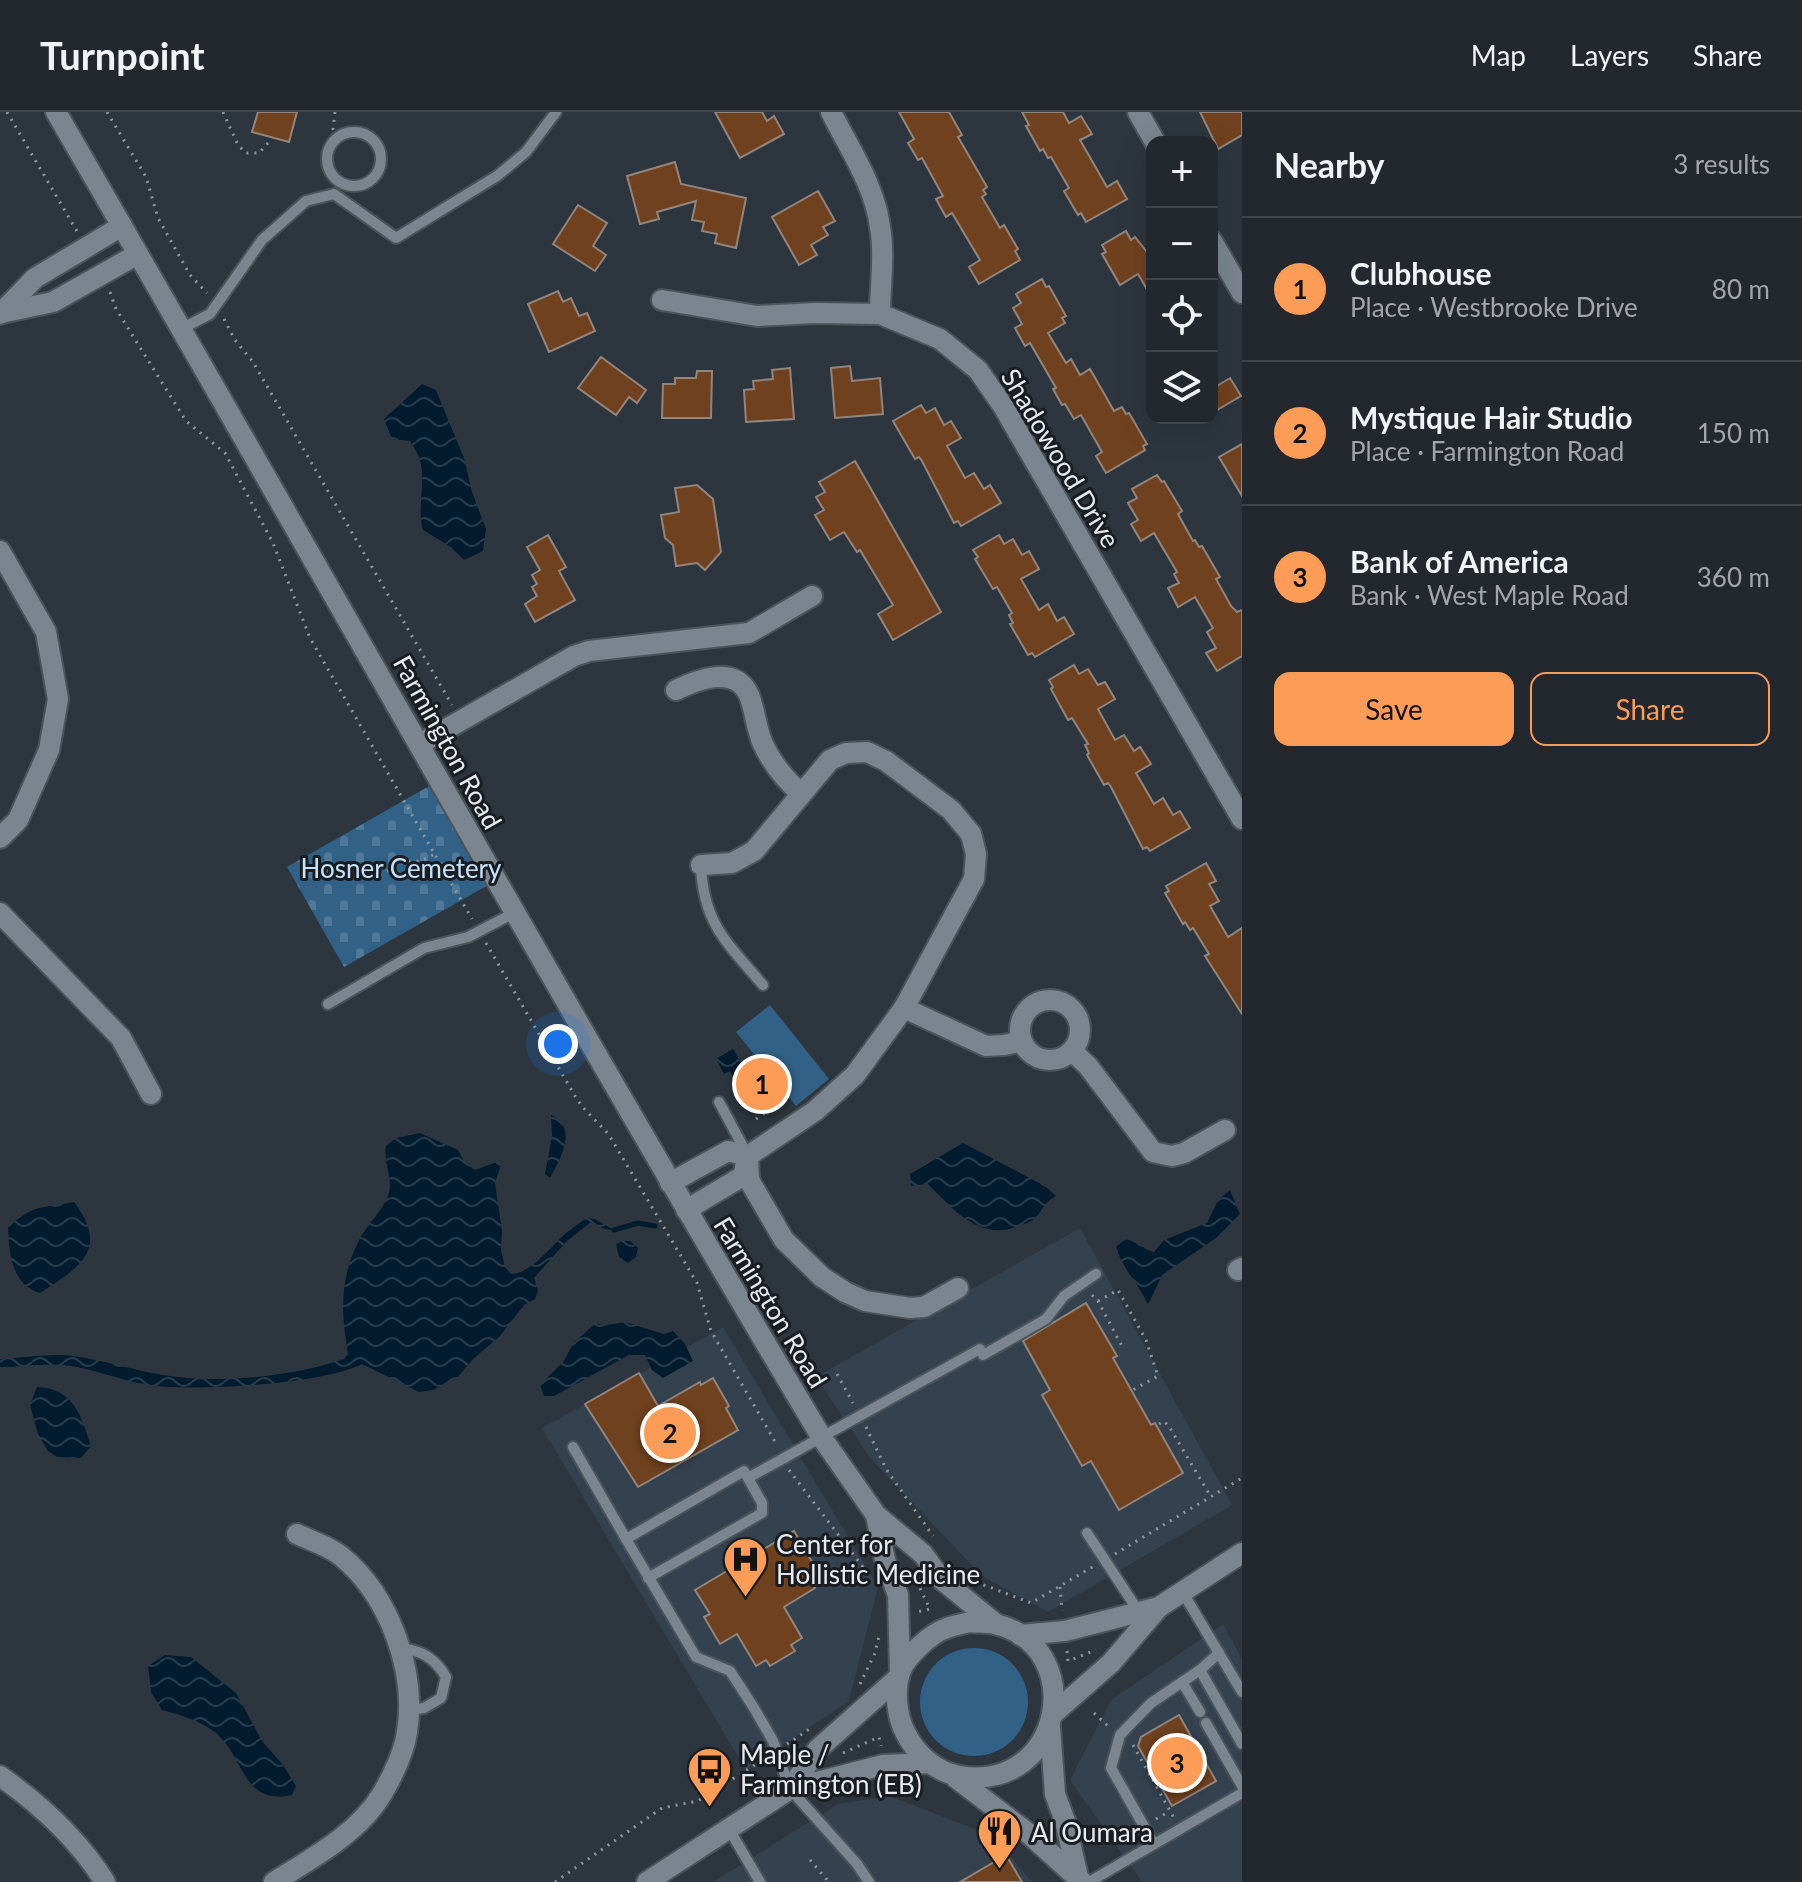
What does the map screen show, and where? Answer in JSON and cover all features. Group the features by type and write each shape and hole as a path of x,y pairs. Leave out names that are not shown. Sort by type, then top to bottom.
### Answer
{"street":[{"name":"Farmington Road","path":"56,112 514,913 822,1438 876,1515 923,1554 941,1579 996,1624"},
{"path":"831,112 867,182 878,215 882,252 880,314"},
{"path":"1138,112 1152,136"},
{"path":"0,314 35,278 122,226"},
{"path":"1218,251 1242,293"},
{"path":"0,314 53,302 138,254"},
{"name":"Shadowood Drive","path":"662,300 757,316 880,314 940,339 978,370 991,386 1242,819"},
{"path":"0,551 46,632 58,699 49,750 18,820 0,838"},
{"path":"420,744 546,671 589,651 749,633 812,596"},
{"path":"676,690 711,676 738,683 748,692 762,741 772,762 801,794"},
{"path":"686,1210 743,1176 748,1156 815,1111 855,1075 904,1008 974,879 976,854 971,834 951,810 886,761 867,752 846,753 830,760 754,851 732,863 701,865"},
{"path":"0,913 121,1038 151,1094"},
{"path":"1051,1000 1061,1002 1076,1014 1080,1023 1078,1043 1072,1051 1064,1057 1044,1060 1034,1056 1022,1041 1021,1021 1032,1006 1051,1000"},
{"path":"904,1008 986,1046 1022,1041"},
{"path":"1072,1051 1088,1066 1153,1152 1172,1156 1184,1153 1225,1130"},
{"path":"670,1183 728,1151 748,1156"},
{"path":"748,1156 749,1180 784,1240 822,1277 845,1292 865,1301 910,1308 924,1307 958,1288"},
{"name":"Farmington Road","path":"876,1515 885,1560 898,1595 900,1674"},
{"path":"274,1882 357,1824 381,1796 407,1734 409,1710 404,1660 387,1618 366,1580 339,1554 297,1534"},
{"path":"1020,1635 1065,1631 1149,1610 1242,1553"},
{"path":"952,1775 975,1779 999,1775 1021,1764 1038,1748 1052,1720 1111,1663 1149,1610"},
{"path":"790,1789 818,1749 900,1674 924,1641 946,1628 970,1622 996,1624 1020,1635 1039,1653 1051,1676 1055,1794 1083,1880"},
{"path":"900,1674 898,1706 903,1728 914,1748 930,1763 952,1775 1028,1833 1083,1880"},
{"path":"647,1882 790,1789 883,1765 930,1763"},
{"path":"0,1776 27,1795 76,1841 105,1882"}],"lane":[{"path":"334,194 396,238 497,176 526,152 556,112"},
{"path":"353,132 370,137 376,143 381,160 375,176 368,182 351,186 342,183 330,170 328,162 328,153 337,138 353,132"},
{"path":"181,329 210,314 262,240 306,201 334,194 342,183"},
{"path":"701,865 702,888 709,915 722,937 763,985"},
{"path":"328,1004 424,948 480,932 514,913"},
{"path":"719,1102 748,1156"},
{"path":"748,1478 1046,1319 1061,1299 1096,1274"},
{"path":"573,1447 696,1657 730,1671 776,1751 790,1789 857,1864 869,1882"},
{"path":"626,1539 744,1471 748,1478 762,1503 762,1513 648,1578"},
{"path":"1087,1533 1149,1610"},
{"path":"1182,1591 1242,1692"},
{"path":"399,1648 417,1650 438,1663 446,1677 441,1698 424,1708 409,1710"},
{"path":"1154,1844 1111,1768 1120,1735 1151,1703 1200,1670 1219,1653"},
{"path":"1200,1670 1242,1744"},
{"path":"1182,1682 1200,1712"},
{"path":"1206,1723 1242,1786"},
{"path":"1083,1880 1154,1844 1242,1793"},
{"path":"729,1829 760,1882"}],"path":[{"path":"7,112 86,247"},
{"path":"107,112 146,177 158,218 190,275 210,296 235,340 253,362 462,721"},
{"path":"223,112 238,145 246,153 259,153 268,143"},
{"path":"335,112 333,129 337,138"},
{"path":"101,274 116,309 186,421 225,453 273,543 310,638 584,1111 598,1121 609,1135 697,1283 703,1294 705,1316 711,1331 783,1460 871,1577"},
{"path":"373,879 406,861 420,861 435,854"},
{"path":"756,1119 789,1097"},
{"path":"1098,1301 1118,1290 1146,1340 1158,1376 1131,1391"},
{"path":"1061,1299 1092,1295 1124,1350"},
{"path":"837,1374 886,1469 935,1540"},
{"path":"1159,1424 1164,1421 1170,1428 1211,1497"},
{"path":"971,1580 1031,1603 1242,1478"},
{"path":"911,1613 930,1609 912,1574"},
{"path":"1060,1587 1063,1616"},
{"path":"857,1689 875,1653 881,1625"},
{"path":"1066,1647 1068,1661 1102,1648"},
{"path":"1094,1713 1133,1742 1133,1747 1181,1829"},
{"path":"555,1882 662,1808 698,1801 819,1723"},
{"path":"836,1747 841,1754 879,1737 881,1750"},
{"path":"810,1860 829,1882"}],"shaded area":[{"path":"1080,1228 1232,1505 1048,1612 982,1576 870,1458 816,1377"},
{"path":"723,1327 878,1587 849,1701 746,1770 542,1428"},
{"path":"1223,1624 1242,1659 1242,1882 1142,1882 1070,1780 1111,1700"},
{"path":"889,1796 993,1836 1032,1882 713,1882 838,1804"}],"green space":[{"name":"Hosner Cemetery","path":"431,785 488,885 344,967 287,867"},
{"path":"770,1005 829,1079 796,1106 736,1032"},
{"path":"974,1648 995,1652 1012,1664 1024,1681 1028,1702 1024,1723 1012,1740 995,1752 974,1756 953,1752 936,1740 924,1723 920,1702 924,1681 936,1664 953,1652"}],"water":[{"path":"422,384 436,390 464,458 472,492 486,529 483,551 464,560 451,547 423,530 419,458 410,441 392,439 384,419"},
{"path":"733,1049 749,1076 738,1084 730,1071 724,1074 716,1059"},
{"path":"551,1115 564,1128 566,1136 562,1154 550,1178 545,1174 552,1136"},
{"path":"420,1133 458,1150 465,1163 475,1170 497,1162 501,1165 495,1183 502,1231 501,1250 505,1267 511,1274 534,1264 586,1218 595,1219 614,1230 591,1222 567,1241 534,1278 538,1291 535,1299 524,1305 500,1336 473,1359 457,1378 433,1390 419,1392 362,1364 320,1377 292,1381 231,1387 177,1387 145,1384 73,1366 0,1367 0,1359 64,1355 163,1375 230,1379 301,1370 344,1359 348,1354 343,1309 345,1282 360,1238 390,1190 386,1146 396,1138"},
{"path":"963,1143 1045,1186 1056,1196 1030,1222 1004,1230 991,1230 957,1212 928,1184 911,1186 910,1174"},
{"path":"1230,1190 1240,1214 1216,1238 1162,1275 1148,1305 1116,1246 1125,1239 1154,1252 1164,1240 1207,1223 1218,1200"},
{"path":"74,1202 90,1233 86,1256 67,1275 40,1293 23,1283 18,1276 9,1248 8,1228 31,1211"},
{"path":"630,1241 638,1248 636,1257 628,1263 619,1257 616,1244"},
{"path":"625,1322 664,1334 673,1331 685,1344 693,1361 663,1378 652,1370 645,1355 629,1355 554,1396 544,1396 540,1385 564,1361 573,1343 595,1324"},
{"path":"37,1387 50,1389 68,1398 79,1414 91,1446 81,1458 57,1457 48,1451 38,1434 30,1405"},
{"path":"165,1655 191,1657 236,1693 262,1741 296,1786 292,1795 263,1793 253,1786 225,1742 215,1732 196,1721 162,1710 151,1692 148,1666"}],"building":[{"path":"258,112 297,112 289,142 252,132"},
{"path":"715,112 762,112 767,121 774,116 784,134 740,158"},
{"path":"899,112 949,112 962,135 958,137 987,187 982,197 1000,228 1004,225 1018,249 1015,251 1020,260 979,284 969,267 980,260 952,213 946,217 936,199 943,196 922,158 918,160 908,143 914,139"},
{"path":"1022,112 1063,112 1069,123 1081,116 1092,134 1080,140 1107,187 1117,181 1127,199 1086,222 1081,213 1078,215 1064,191 1069,188 1051,157 1048,158 1043,149 1040,151"},
{"path":"1200,112 1242,112 1242,135 1218,149 1218,136 1212,136"},
{"path":"675,162 681,184 746,198 736,248 715,243 717,234 702,231 704,222 692,220 696,201 657,212 659,219 640,224 627,176"},
{"path":"818,191 835,221 823,227 828,235 811,245 817,255 799,265 772,217"},
{"path":"578,205 607,223 593,246 606,255 595,271 553,244"},
{"path":"1126,231 1131,240 1135,237 1146,251 1146,288 1138,274 1120,285 1102,254 1106,252 1102,245"},
{"path":"1042,279 1066,316 1062,318 1065,323 1048,333 1066,363 1071,359 1080,375 1090,369 1114,411 1122,407 1126,414 1129,413 1147,444 1143,446 1145,450 1106,473 1096,456 1102,452 1081,415 1074,419 1065,404 1062,405 1053,389 1056,388 1030,343 1025,346 1015,328 1022,324 1013,308 1021,303 1016,294"},
{"path":"558,291 563,302 571,298 579,316 587,313 595,331 549,352 528,304"},
{"path":"601,357 646,390 637,403 629,397 616,415 578,388"},
{"path":"850,366 852,381 880,378 883,414 835,418 831,368"},
{"path":"790,368 794,419 746,422 744,390 754,389 753,381 773,379 772,370"},
{"path":"697,371 712,371 711,418 662,418 663,384 675,384 675,378 696,378"},
{"path":"1230,378 1241,396 1218,409 1218,385"},
{"path":"921,405 926,413 935,408 944,425 951,421 961,438 947,446 965,478 974,473 984,489 990,485 1001,503 961,526 958,521 954,523 922,461 919,457 915,459 893,421"},
{"path":"1242,444 1242,496 1219,457"},
{"path":"855,461 941,612 893,640 878,614 893,605 860,550 857,552 844,532 830,540 815,515 824,510 816,497 825,492 819,482"},
{"path":"1157,475 1182,511 1178,514 1193,541 1202,546 1220,577 1216,579 1231,606 1237,612 1242,610 1242,656 1217,671 1206,653 1216,648 1207,632 1213,628 1195,597 1178,607 1168,588 1179,583 1174,574 1177,572 1154,533 1141,541 1131,524 1138,520 1128,503 1137,498 1132,489"},
{"path":"697,485 713,499 721,552 705,570 697,563 676,566 673,545 665,538 661,515 679,512 675,488"},
{"path":"548,535 566,567 559,571 575,600 535,622 525,604 537,596 532,587 537,584 532,575 540,570 527,547"},
{"path":"999,535 1004,544 1013,539 1022,555 1029,551 1039,569 1021,579 1039,610 1048,604 1057,621 1064,617 1074,634 1035,657 1032,653 1028,655 1010,624 1013,623 1009,615 1012,613 975,559 978,557 973,550"},
{"path":"1074,665 1079,674 1088,669 1098,685 1105,682 1115,699 1098,709 1115,740 1124,735 1134,751 1140,747 1151,764 1136,773 1154,804 1163,798 1173,815 1180,811 1190,828 1150,851 1147,847 1143,849 1111,787 1108,783 1104,785 1087,755 1085,745 1088,744 1072,718 1068,720 1051,689 1049,680"},
{"path":"1206,863 1216,881 1209,884 1219,901 1210,906 1228,937 1242,928 1242,1014 1205,956 1209,954 1193,928 1190,930 1185,922 1183,924 1165,893 1169,891 1166,886"},
{"path":"767,1076 774,1090 749,1105 741,1091"},
{"path":"1086,1303 1117,1356 1113,1358 1151,1425 1155,1423 1183,1473 1119,1510 1091,1461 1082,1466 1042,1395 1050,1390 1023,1341"},
{"path":"639,1373 658,1406 713,1378 738,1430 638,1487 585,1404"},
{"name":"Center for Hollistic Medicine","path":"794,1531 822,1579 812,1584 815,1588 784,1607 802,1638 791,1645 795,1651 770,1666 766,1660 756,1666 737,1634 720,1644 704,1617 710,1614 695,1590"},
{"path":"1179,1715 1216,1781 1172,1806 1138,1746 1141,1737"},
{"path":"1006,1855 1022,1882 960,1882"}],"waterway":[{"path":"614,1230 638,1223 655,1226"}],"place":[{"name":"Clubhouse","path":"762,1084"},
{"name":"Mystique Hair Studio","path":"670,1433"},
{"name":"Center for Hollistic Medicine","path":"745,1598"},
{"name":"Bank of America","path":"1177,1763"},
{"name":"Maple / Farmington (EB)","path":"709,1808"},
{"name":"Al Oumara","path":"1000,1871"}]}
